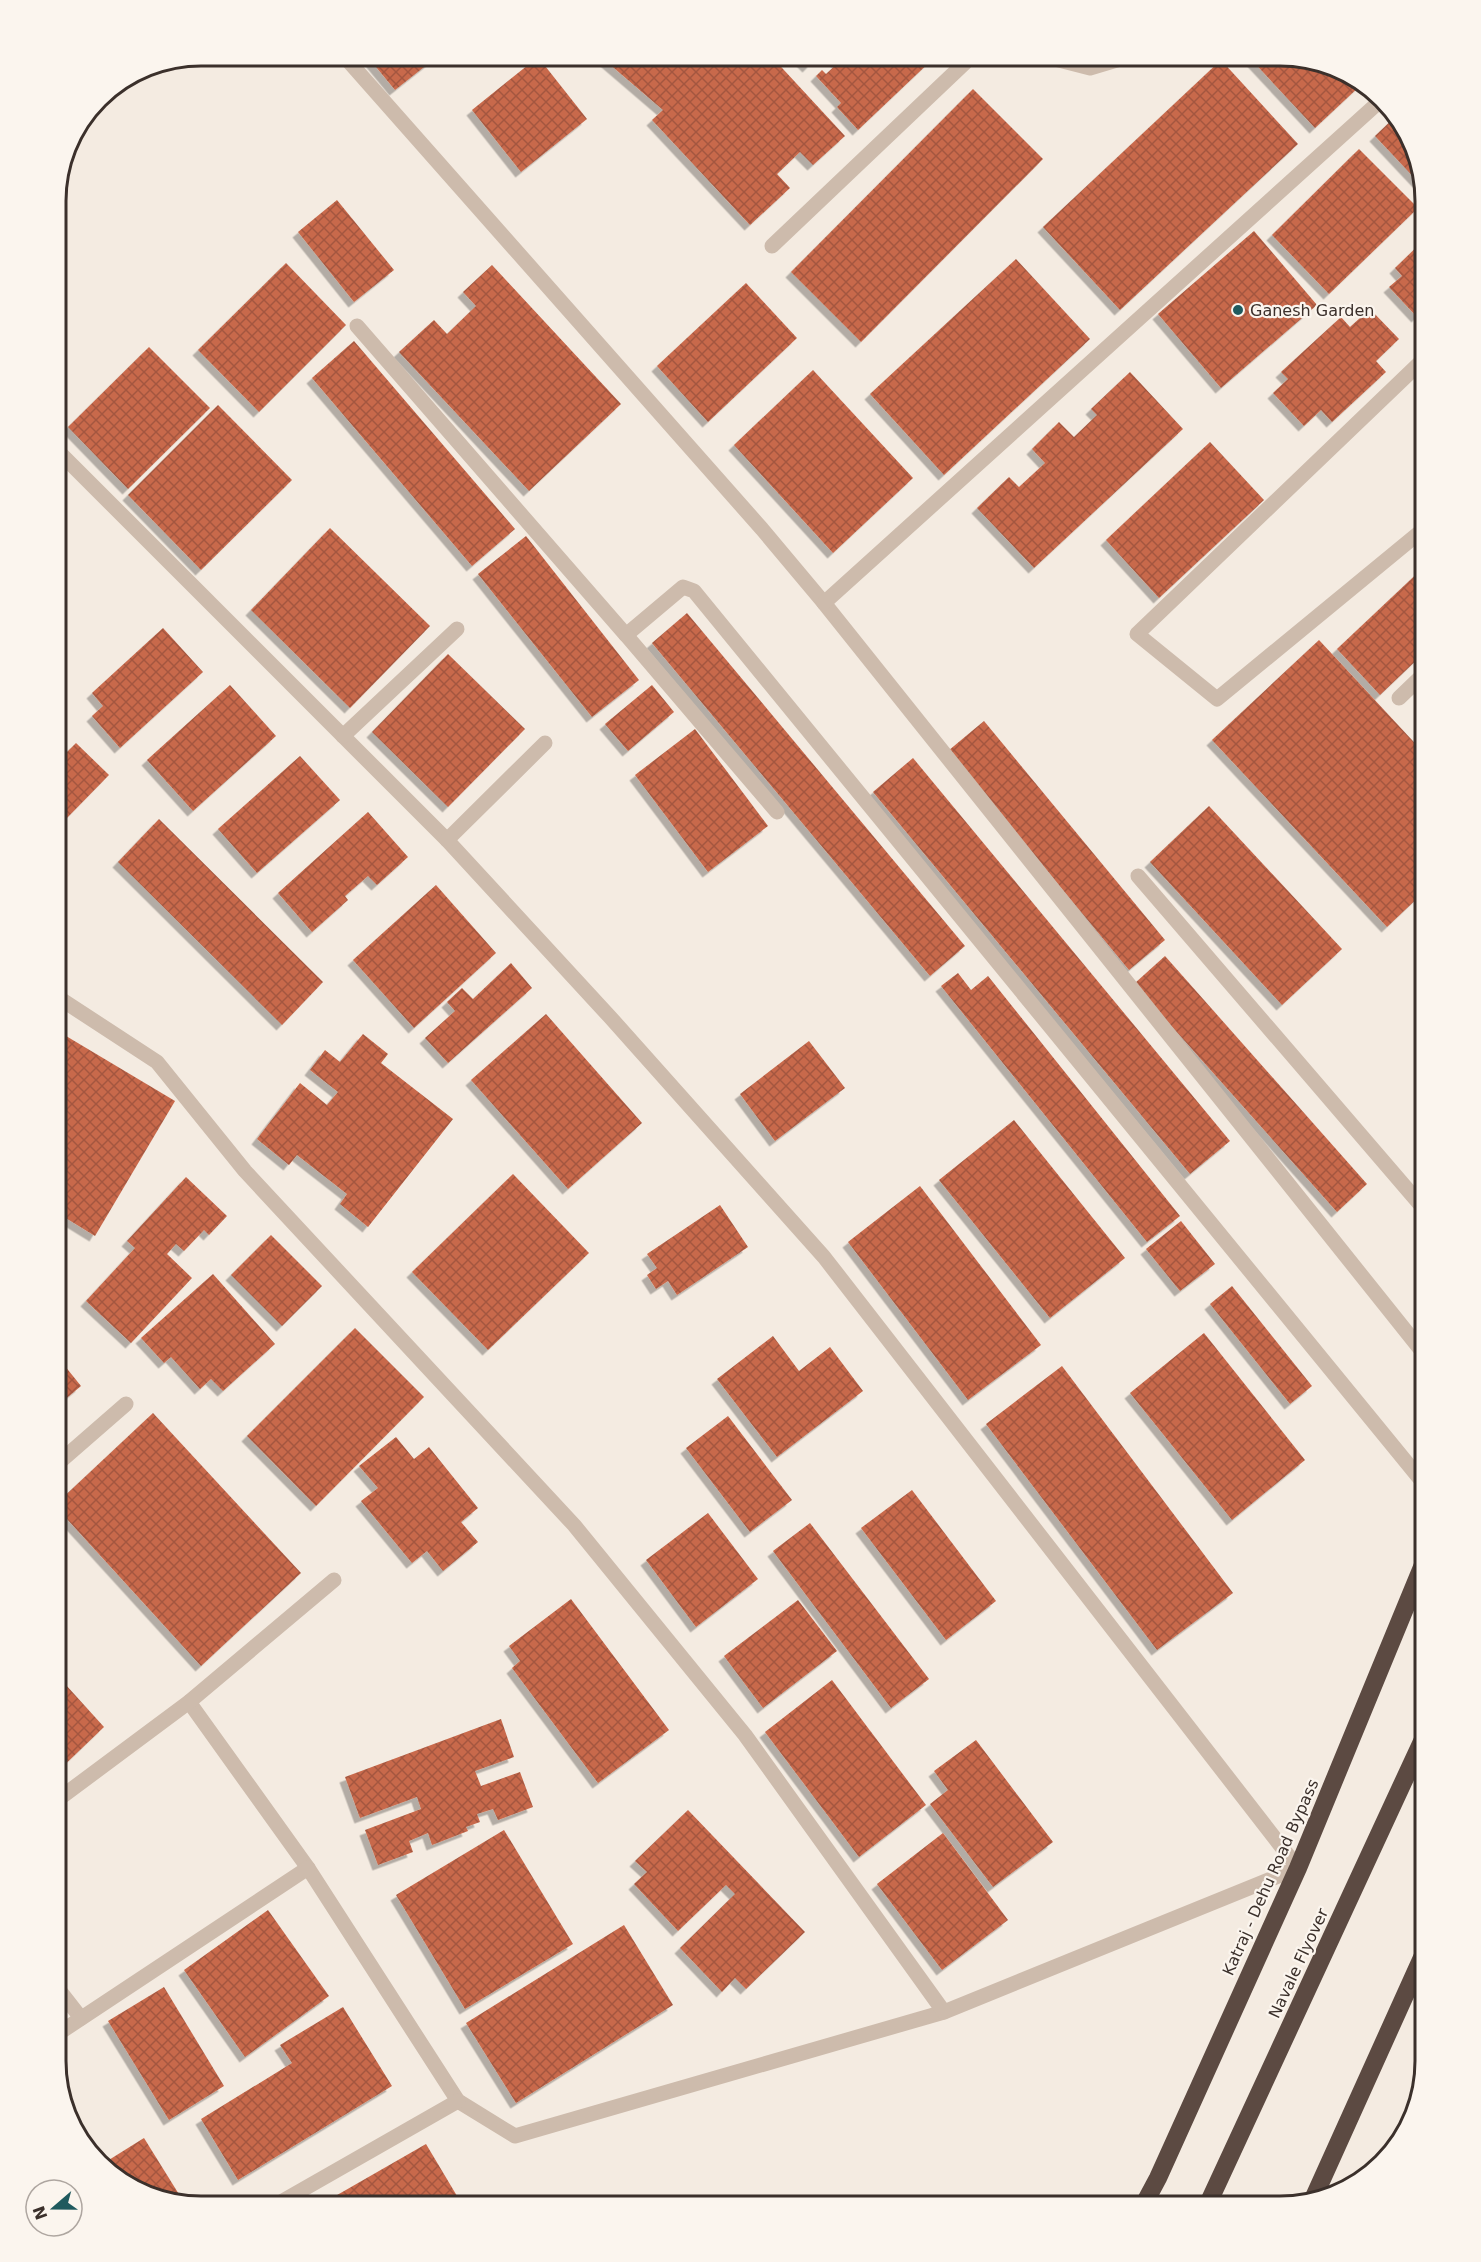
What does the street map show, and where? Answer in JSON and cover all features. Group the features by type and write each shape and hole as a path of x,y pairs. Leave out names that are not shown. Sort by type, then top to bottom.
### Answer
{"highway":[{"name":"Katraj - Dehu Road Bypass","path":"1148,2196 1298,1868 1415,1584"},
{"name":"Navale Flyover","path":"1212,2196 1415,1757"},
{"path":"1317,2190 1415,1973"}],"street":[{"path":"353,66 762,529 824,603 1415,1342"},
{"path":"772,246 961,66"},
{"path":"1083,66 1090,68 1098,66"},
{"path":"824,603 1375,106"},
{"path":"357,326 777,812"},
{"path":"1415,368 1137,634 1217,699 1415,536"},
{"path":"66,459 447,840 610,1017 824,1257 1298,1868 944,2012 515,2136 458,2101 308,1868 189,1702"},
{"path":"626,635 682,587 694,591 1415,1473"},
{"path":"343,736 457,629"},
{"path":"1399,698 1415,683"},
{"path":"447,840 546,743"},
{"path":"1138,876 1415,1198"},
{"path":"66,1003 157,1062 244,1171 574,1525 745,1735 944,2012"},
{"path":"66,1456 126,1404"},
{"path":"66,1794 189,1702 334,1581"},
{"path":"66,2028 308,1868"},
{"path":"66,1999 81,2018"},
{"path":"292,2196 458,2101"}],"building":[{"path":"375,66 425,66 395,90"},
{"path":"527,66 545,66 587,119 521,172 472,110"},
{"path":"612,66 780,66 845,136 813,165 800,152 777,174 790,188 750,225 652,120 663,110"},
{"path":"835,66 925,66 858,130 837,107 841,103 816,76 822,70 826,74"},
{"path":"1215,66 1226,66 1298,144 1120,310 1043,227"},
{"path":"1257,66 1289,66 1315,71 1332,76 1356,90 1315,128"},
{"path":"973,89 1043,159 861,342 791,272"},
{"path":"1389,122 1405,149 1412,176 1375,136"},
{"name":"Ganesh Garden","path":"1359,149 1415,205 1415,211 1329,294 1272,235"},
{"path":"337,200 394,270 354,302 298,232"},
{"name":"Ganesh Garden","path":"1254,231 1317,305 1221,388 1158,314"},
{"path":"1415,249 1415,315 1389,287 1402,276 1395,268"},
{"path":"1016,259 1090,339 944,475 870,394"},
{"path":"286,263 346,325 259,412 198,350"},
{"path":"492,265 621,404 529,491 399,352 434,320 447,334 476,306 463,292"},
{"path":"746,283 797,338 708,422 657,366"},
{"path":"1370,309 1399,339 1376,361 1386,372 1332,422 1321,410 1304,426 1273,393 1288,379 1281,372 1341,317 1350,327"},
{"path":"354,341 515,529 472,566 312,378"},
{"path":"149,347 210,408 128,489 68,427"},
{"path":"813,370 913,478 833,553 734,445"},
{"path":"1130,372 1183,429 1034,568 977,508 1009,477 1019,487 1045,463 1032,449 1059,422 1074,437 1097,415 1091,409"},
{"path":"218,405 292,480 201,570 128,495"},
{"path":"1210,442 1264,500 1159,598 1106,540"},
{"path":"330,528 430,626 350,708 251,610"},
{"path":"526,536 639,680 592,717 478,574"},
{"path":"1415,575 1415,662 1380,695 1337,649"},
{"path":"687,613 965,946 930,976 652,643"},
{"path":"163,628 203,672 120,748 92,716 103,706 92,693"},
{"path":"1319,640 1415,743 1415,900 1387,927 1212,740"},
{"path":"448,654 525,729 448,807 372,732"},
{"path":"230,685 276,736 193,811 147,760"},
{"path":"652,685 674,712 628,751 605,724"},
{"path":"984,721 1165,940 1129,970 948,751"},
{"path":"695,729 768,826 708,872 635,775"},
{"path":"76,743 109,775 66,819 66,753"},
{"path":"300,756 340,800 257,873 218,829"},
{"path":"913,758 1230,1141 1190,1174 873,792"},
{"path":"1209,806 1342,949 1282,1005 1150,862"},
{"path":"368,812 408,857 377,885 368,876 345,896 348,900 312,932 278,893"},
{"path":"159,819 323,982 282,1025 118,862"},
{"path":"436,885 496,953 414,1028 353,960"},
{"path":"1165,956 1367,1184 1337,1212 1134,984"},
{"path":"511,963 532,988 448,1063 425,1038 455,1011 447,1002 462,988 473,999"},
{"path":"958,973 971,990 988,976 1180,1216 1147,1242 941,986"},
{"path":"546,1014 642,1123 568,1189 471,1080"},
{"path":"363,1034 388,1054 381,1063 453,1119 368,1227 340,1204 347,1194 297,1155 289,1165 257,1139 300,1083 327,1105 338,1092 310,1070 325,1050 340,1062"},
{"path":"66,1036 175,1101 95,1236 66,1218"},
{"path":"809,1041 845,1088 775,1141 740,1094"},
{"path":"1014,1120 1125,1258 1050,1318 939,1180"},
{"path":"513,1174 589,1253 488,1350 412,1272"},
{"path":"186,1177 227,1216 209,1235 204,1230 184,1251 176,1244 167,1254 192,1278 131,1343 86,1301 135,1248 127,1241"},
{"path":"920,1186 1041,1345 968,1400 848,1242"},
{"path":"720,1205 748,1247 677,1295 668,1281 656,1289 647,1275 657,1268 647,1254"},
{"path":"1181,1221 1215,1264 1180,1291 1146,1249"},
{"path":"271,1235 322,1286 282,1326 231,1275"},
{"path":"213,1274 275,1344 223,1391 211,1379 200,1389 171,1357 164,1363 141,1338"},
{"path":"1232,1286 1312,1386 1290,1404 1210,1304"},
{"path":"355,1328 424,1397 316,1506 247,1436"},
{"path":"1204,1333 1305,1460 1232,1520 1130,1393"},
{"path":"773,1336 799,1371 830,1347 863,1391 777,1457 717,1379"},
{"path":"1062,1366 1233,1593 1157,1650 986,1424"},
{"path":"66,1367 81,1386 66,1399"},
{"path":"153,1413 301,1573 201,1666 66,1518 66,1495"},
{"path":"728,1416 792,1500 750,1532 686,1448"},
{"path":"396,1437 414,1459 429,1447 478,1508 461,1522 478,1542 443,1571 427,1551 412,1563 361,1501 378,1488 359,1466"},
{"path":"912,1490 996,1601 946,1640 861,1528"},
{"path":"708,1513 758,1579 696,1627 646,1560"},
{"path":"810,1523 929,1679 891,1708 773,1551"},
{"path":"571,1599 669,1730 598,1783 512,1668 520,1661 509,1646"},
{"path":"798,1600 837,1651 763,1708 724,1656"},
{"path":"832,1680 926,1805 859,1857 765,1732"},
{"path":"66,1685 104,1727 66,1763"},
{"path":"501,1719 514,1757 475,1771 481,1786 520,1772 533,1807 498,1820 493,1809 477,1814 480,1822 466,1827 468,1831 432,1845 428,1833 409,1841 413,1852 378,1865 365,1830 421,1809 417,1797 360,1818 345,1777"},
{"path":"976,1740 1053,1842 993,1887 930,1804 948,1790 934,1771"},
{"path":"688,1810 805,1932 746,1989 735,1978 722,1992 680,1948 735,1894 726,1885 678,1931 634,1884 647,1872 635,1861"},
{"path":"504,1830 573,1944 465,2009 396,1895"},
{"path":"943,1833 1008,1920 942,1970 877,1884"},
{"path":"268,1910 329,1996 245,2057 184,1970"},
{"path":"624,1925 673,2005 516,2103 466,2023"},
{"path":"164,1987 224,2086 169,2120 108,2021"},
{"path":"343,2007 392,2086 238,2180 201,2119 292,2063 280,2045"},
{"path":"144,2138 179,2194 149,2186 133,2178 110,2159"},
{"path":"426,2144 457,2196 335,2196"}],"place":[{"name":"Ganesh Garden","path":"1238,310"}]}
